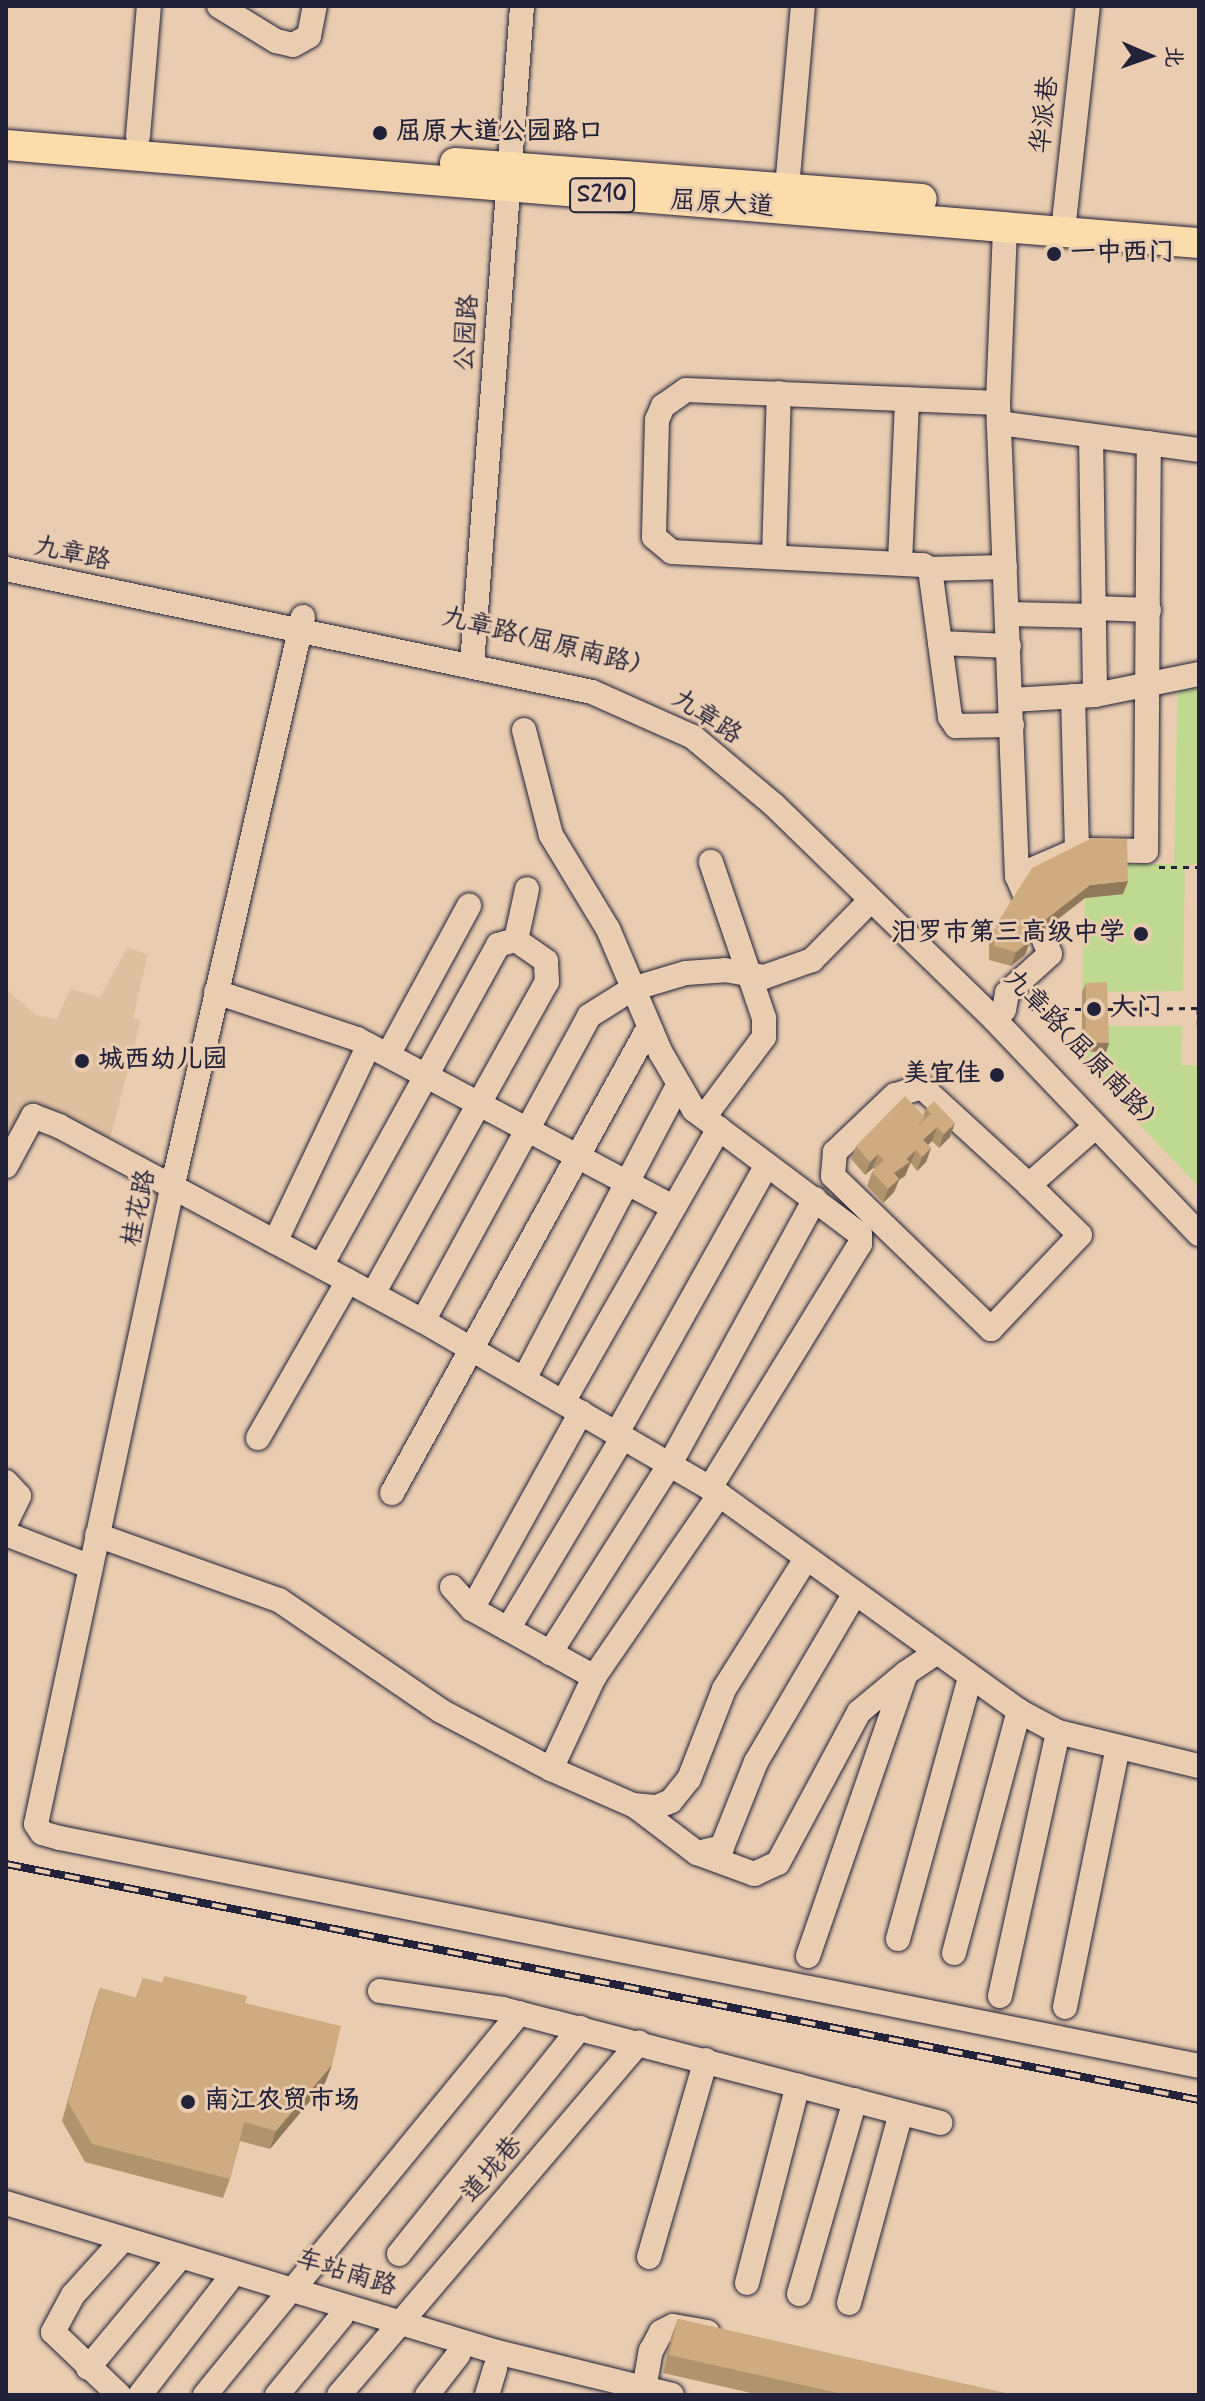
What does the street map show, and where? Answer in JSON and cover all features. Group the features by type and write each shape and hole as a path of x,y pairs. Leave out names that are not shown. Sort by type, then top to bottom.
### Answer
{"main road":[{"name":"屈原大道","path":"6,125 1005,226 1063,221 1199,223"},
{"name":"屈原大道","path":"6,145 507,177 787,188 1063,221 1199,243"}],"street":[{"path":"138,136 149,6"},
{"path":"219,6 276,41 293,45 309,36 315,6"},
{"name":"公园路","path":"473,658 522,6"},
{"path":"787,188 803,6"},
{"name":"华派巷","path":"1063,221 1088,6"},
{"path":"1004,1010 1007,993 1050,954 1017,876 998,413 1005,226"},
{"path":"1005,567 930,569 900,562 672,552 661,547 654,537 657,420 674,395 686,390 907,399 998,413 1091,436 1199,450"},
{"path":"774,557 779,393"},
{"path":"900,562 907,399"},
{"path":"1077,850 1084,696 1094,612 1091,436"},
{"path":"1017,876 1077,850 1146,851 1149,443"},
{"path":"6,559 302,623"},
{"name":"九章路","path":"6,569 473,658 592,692 693,737 774,805 871,900 1199,1234"},
{"path":"930,569 950,717 956,726 1012,725"},
{"path":"1007,614 1149,610"},
{"name":"桂花路","path":"302,623 173,1184 37,1812 42,1833 1199,2066"},
{"path":"940,643 1009,646"},
{"name":"九章路(屈原南路)","path":"473,658 596,680 644,697 694,725 785,800 1004,1010 1199,1212"},
{"path":"1011,700 1084,696 1149,687 1199,674"},
{"path":"524,730 551,835 608,929 649,1027 679,1084 711,1123 853,1225 860,1244 715,1491 594,1677 551,1769"},
{"path":"472,1609 673,1207 711,1123 764,1037 750,976 711,862"},
{"path":"516,940 527,889"},
{"path":"423,1321 589,1016 632,989 706,970 750,976 790,969 824,953 871,900"},
{"path":"275,1242 378,1050 469,906"},
{"path":"321,1266 498,945 516,940"},
{"path":"373,1294 477,1102 547,982 546,961 516,940"},
{"path":"216,992 378,1050 673,1207"},
{"path":"392,1493 582,1158 649,1027"},
{"path":"524,1379 631,1184 679,1084"},
{"path":"922,1087 1029,1185 1080,1235 991,1329 833,1176 835,1152 895,1095 922,1087"},
{"path":"6,1166 33,1116 173,1184 423,1321 715,1491 934,1654 1019,1711 1058,1732 1199,1766"},
{"path":"1029,1185 1096,1126"},
{"path":"508,1629 620,1435 767,1165"},
{"path":"550,1653 670,1464 815,1199"},
{"path":"258,1438 348,1281"},
{"path":"6,1482 19,1496 6,1523"},
{"path":"6,1534 91,1567"},
{"path":"97,1535 279,1600 441,1711 551,1769 633,1805 697,1853 754,1874 778,1863 859,1712 934,1654"},
{"path":"633,1805 657,1807 671,1801 689,1779 724,1689 806,1559"},
{"path":"452,1587 472,1609 594,1677"},
{"path":"697,1853 722,1847 756,1762 854,1595"},
{"path":"808,1956 906,1673"},
{"path":"898,1939 970,1678"},
{"path":"954,1953 1019,1711"},
{"path":"1000,1996 1058,1732"},
{"path":"1065,2007 1118,1747"},
{"path":"380,1991 519,2013 940,2123"},
{"path":"205,2395 519,2013"},
{"path":"399,2254 580,2028"},
{"name":"道垅巷","path":"339,2395 394,2326 639,2042"},
{"path":"649,2257 706,2060"},
{"path":"747,2283 798,2085"},
{"path":"799,2294 855,2100"},
{"path":"849,2303 901,2113"},
{"name":"车站南路","path":"6,2203 394,2326 672,2395"},
{"name":"车站南路","path":"6,2211 230,2278 290,2292 341,2317 394,2326 495,2368 600,2393"},
{"path":"119,2395 53,2332 73,2295 120,2243"},
{"path":"88,2368 177,2261"},
{"path":"140,2395 230,2278"},
{"path":"277,2395 341,2317"},
{"path":"644,2389 651,2351 661,2332 673,2326 733,2338"},
{"path":"427,2395 458,2355"},
{"path":"487,2395 495,2368"}],"path":[{"path":"1004,1010 1198,1008 1199,1058"}],"shaded area":[{"name":"城西幼儿园","path":"127,948 148,954 133,1018 141,1020 109,1143 33,1102 8,1150 6,989 36,1015 57,1019 70,989 100,997"}],"green space":[{"path":"1199,680 1199,864 1185,865 1183,991 1082,992 1085,898 1103,894 1122,864 1174,864 1178,684"},
{"path":"1107,1026 1182,1026 1181,1065 1199,1066 1199,1187 1082,1064 1082,1051"}],"building":[{"path":"1092,838 1127,839 1128,881 1090,885 1036,927 1030,941 1016,952 994,946 994,928 1032,868"},
{"name":"大门","path":"1107,982 1109,1043 1085,1042 1086,983"},
{"path":"905,1096 925,1117 918,1126 931,1114 926,1109 934,1101 955,1123 944,1134 937,1127 923,1140 931,1148 922,1157 916,1150 906,1159 910,1162 894,1173 899,1179 888,1189 872,1172 884,1160 878,1154 870,1162 856,1146"},
{"name":"南江农贸市场","path":"164,1976 247,1996 245,2003 341,2026 332,2065 276,2131 244,2122 230,2179 92,2144 68,2102 100,1988 137,1998 143,1978 162,1983"},
{"path":"678,2319 1013,2395 847,2395 669,2355"}],"railway":[{"path":"6,1864 1199,2100"}],"place":[{"name":"屈原大道公园路口","path":"380,133"},
{"name":"一中西门","path":"1054,254"},
{"name":"汨罗市第三高级中学","path":"1141,934"},
{"name":"大门","path":"1094,1009"},
{"name":"城西幼儿园","path":"82,1061"},
{"name":"美宜佳","path":"997,1075"},
{"name":"南江农贸市场","path":"188,2102"}]}
